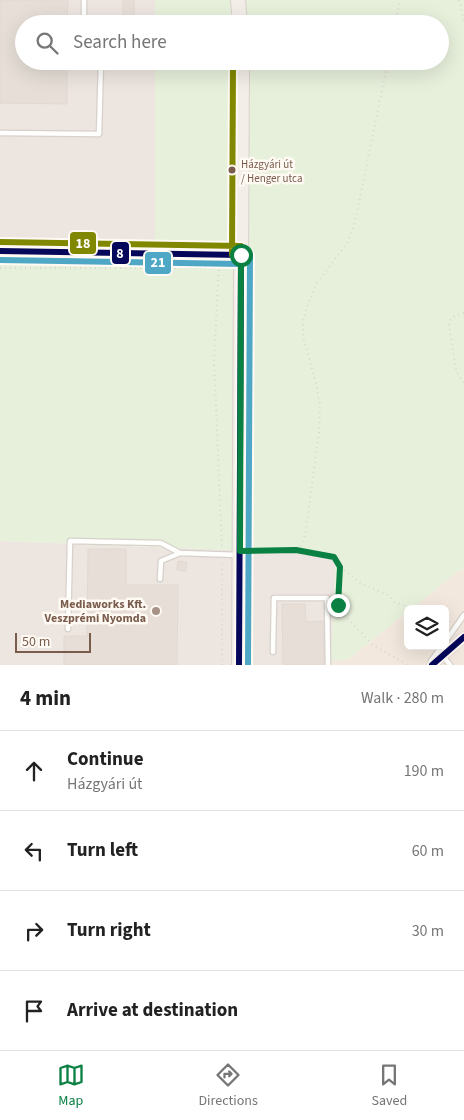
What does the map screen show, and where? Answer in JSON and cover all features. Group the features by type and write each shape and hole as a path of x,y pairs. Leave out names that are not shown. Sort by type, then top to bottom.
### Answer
{"main road":[{"path":"238,0 239,15"},
{"path":"239,665 242,70"}],"street":[{"path":"0,251 241,255"},
{"path":"430,665 442,651 464,637"}],"lane":[{"path":"84,0 84,15"},
{"path":"0,133 99,134 101,70"},
{"path":"68,629 70,541 161,544 180,553 240,553"},
{"path":"160,580 161,561 180,553"},
{"path":"273,652 274,598 327,598 328,665"},
{"path":"449,636 464,615"},
{"path":"442,651 450,665"}],"path":[{"path":"397,15 400,0"},
{"path":"459,0 464,20"},
{"path":"296,550 301,546 304,536 319,433 320,406 316,383 303,337 303,321 317,283 347,243 355,222 386,70"},
{"path":"218,255 214,360 222,554 222,665"},
{"path":"0,268 219,268"},
{"path":"464,313 456,315 451,319 449,325 456,370 464,384"},
{"path":"240,553 296,550 334,557 340,567 362,584 388,595 395,602 404,606"},
{"path":"340,567 338,605 345,616 372,644 407,665"}],"shaded area":[{"path":"0,0 155,0 155,15 15,15 15,70 155,70 155,252 0,250"},
{"path":"0,541 336,554 331,665 0,665"},
{"path":"464,568 464,665 331,665 331,661 349,659 404,614 404,650 449,650 449,605 416,605"}],"green space":[{"path":"155,0 464,0 464,568 416,605 404,605 404,614 349,659 331,661 336,554 0,541 0,250 155,252 155,70 449,70 449,15 155,15"}],"building":[{"path":"0,0 68,0 67,15 15,15 15,70 67,70 67,104 0,103"},
{"path":"123,0 134,0 134,15 123,15"},
{"path":"88,549 126,549 126,585 178,585 177,665 64,665 64,636 87,636"},
{"path":"178,561 187,562 186,571 177,570"},
{"path":"282,604 305,604 306,622 323,621 324,665 283,665"}],"transit line":[{"name":"18","path":"232,255 233,70"},
{"name":"18","path":"0,242 241,246"},
{"name":"8","path":"0,251 241,255"},
{"name":"8","path":"239,665 241,255"},
{"name":"21","path":"248,665 250,255"},
{"name":"21","path":"0,260 241,264"},
{"name":"8","path":"432,665 464,637"}],"place":[{"name":"Házgyári út / Henger utca","path":"232,170"},
{"name":"Mediaworks Kft. Veszprémi Nyomda","path":"156,611"}],"route":[{"path":"241,255 240,551 296,550 334,557 340,567 338,605"}]}
